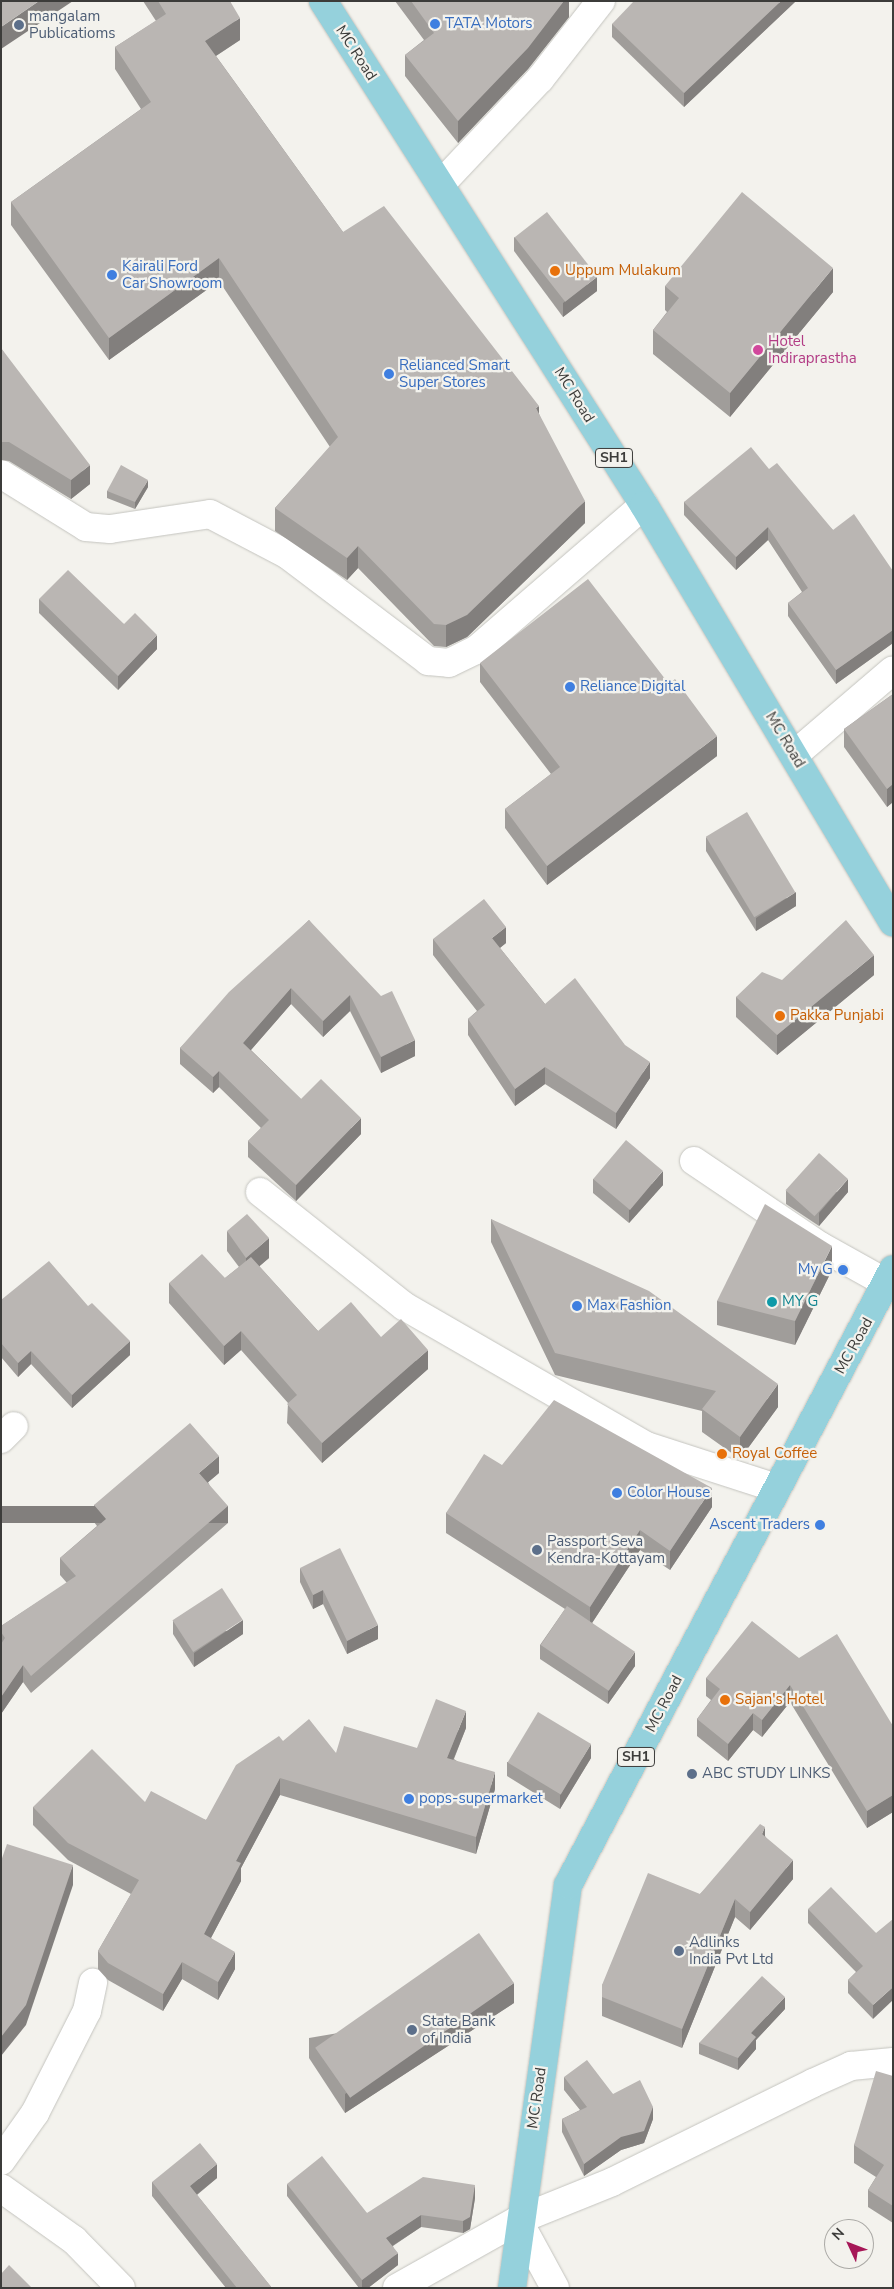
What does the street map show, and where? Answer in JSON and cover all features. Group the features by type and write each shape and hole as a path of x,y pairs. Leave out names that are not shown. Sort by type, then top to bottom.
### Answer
{"main road":[{"name":"MC Road","path":"323,1 644,506 893,922"},
{"name":"MC Road","path":"512,2288 518,2220 568,1885 776,1488 891,1276"}],"street":[{"path":"441,184 540,79 601,1"},
{"path":"1,474 86,527 110,529 210,514 288,555 428,661 449,663 476,650 644,506"},
{"path":"794,755 893,670"},
{"path":"694,1161 820,1246 891,1276"},
{"path":"260,1192 404,1306 646,1446 776,1488"},
{"path":"1,2161 35,2113 87,2011 93,1983"},
{"path":"396,2288 518,2220 612,2182 851,2066 893,2062"},
{"path":"1,2188 74,2240 121,2288"},
{"path":"518,2220 556,2288"}],"building":[{"path":"1,1 39,1 1,27"},
{"path":"158,1 230,1 240,18 205,41 343,232 384,206 539,406 536,408 585,501 467,615 446,625 434,624 358,546 347,558 275,508 338,437 219,258 109,338 11,202 151,102 115,47 166,14"},
{"path":"411,1 564,1 528,48 458,121 405,55 434,33"},
{"path":"634,1 781,1 684,93 612,24"},
{"path":"742,192 833,268 730,393 653,330 679,298 665,286"},
{"name":"Uppum Mulakum","path":"547,212 597,277 565,302 515,237"},
{"path":"1,348 90,465 71,480 9,442 1,442"},
{"path":"751,447 769,469 777,463 833,530 854,514 893,571 893,630 836,670 788,603 808,588 768,527 736,557 684,502"},
{"path":"121,465 148,480 135,502 107,491"},
{"path":"68,570 124,624 135,613 157,635 118,676 39,599"},
{"path":"588,579 669,684 675,679 717,736 547,866 505,809 560,767 480,663"},
{"path":"893,694 893,784 887,789 844,729"},
{"path":"747,812 795,893 754,917 706,837"},
{"path":"484,899 506,927 492,938 545,1004 575,978 625,1045 650,1062 616,1113 545,1067 515,1089 468,1019 485,1005 433,939"},
{"path":"309,920 381,996 392,991 415,1040 381,1057 350,995 323,1021 291,988 243,1043 301,1099 321,1079 361,1118 296,1185 248,1141 269,1120 219,1071 213,1077 180,1048 229,992"},
{"path":"846,920 874,955 777,1035 736,997 762,972 782,980"},
{"path":"626,1140 663,1171 630,1210 593,1179"},
{"path":"819,1153 848,1179 815,1216 786,1190"},
{"name":"MY G","path":"765,1204 832,1246 795,1321 717,1301"},
{"path":"247,1214 269,1238 246,1258 227,1231"},
{"name":"Max Fashion","path":"491,1219 649,1291 778,1384 740,1437 702,1409 716,1391 555,1353"},
{"path":"202,1254 225,1278 251,1257 318,1331 351,1302 381,1337 401,1319 428,1350 322,1443 287,1404 297,1395 241,1331 224,1346 169,1283"},
{"path":"49,1261 88,1306 92,1303 130,1341 72,1395 31,1351 18,1363 1,1343 1,1300"},
{"path":"554,1400 712,1488 670,1551 640,1530 590,1607 446,1513 484,1454 502,1465"},
{"path":"190,1423 219,1456 199,1473 228,1506 31,1676 23,1665 1,1697 1,1644 5,1638 1,1632 1,1626 76,1576 60,1558 106,1519 94,1505"},
{"path":"340,1548 378,1625 347,1641 323,1590 313,1595 300,1568"},
{"path":"222,1588 243,1620 193,1652 173,1620"},
{"path":"567,1606 635,1652 609,1691 541,1645"},
{"path":"752,1621 799,1658 837,1634 893,1726 893,1795 867,1811 790,1685 762,1720 753,1713 728,1744 697,1719 720,1689 706,1678"},
{"path":"436,1699 466,1711 447,1758 495,1772 476,1837 280,1778 236,1861 241,1863 204,1934 235,1952 218,1982 182,1962 163,1994 108,1963 98,1951 139,1880 68,1843 33,1807 92,1749 145,1802 151,1791 206,1820 236,1765 279,1736 283,1741 309,1719 336,1753 344,1726 417,1748"},
{"path":"538,1712 591,1744 561,1795 508,1763"},
{"path":"760,1824 765,1827 762,1834 793,1860 750,1912 735,1899 682,2029 602,1997 602,1985 648,1873 700,1894"},
{"path":"7,1844 73,1865 26,2005 1,2037 1,1861"},
{"path":"831,1887 876,1933 893,1919 893,1987 873,2005 848,1980 863,1966 808,1909"},
{"name":"State Bank of India","path":"479,1933 514,1983 350,2098 315,2048"},
{"path":"762,1976 785,1997 751,2033 756,2037 738,2058 699,2043"},
{"path":"587,2060 613,2094 640,2080 653,2107 644,2131 621,2137 584,2164 562,2119 587,2107 564,2077"},
{"path":"876,2071 893,2076 893,2206 868,2190 884,2165 854,2145"},
{"path":"200,2143 217,2164 190,2186 272,2288 237,2288 152,2182"},
{"path":"322,2156 367,2213 423,2177 475,2185 470,2217 463,2221 421,2215 386,2238 398,2253 362,2280 287,2184"},
{"path":"9,2265 32,2288 1,2288 1,2274"}],"place":[{"name":"TATA Motors","path":"435,24"},
{"name":"mangalam Publicatioms","path":"19,25"},
{"name":"Uppum Mulakum","path":"555,271"},
{"name":"Kairali Ford Car Showroom","path":"112,275"},
{"name":"Hotel Indiraprastha","path":"758,350"},
{"name":"Relianced Smart Super Stores","path":"389,374"},
{"name":"Reliance Digital","path":"570,687"},
{"name":"Pakka Punjabi","path":"780,1016"},
{"name":"My G","path":"843,1270"},
{"name":"MY G","path":"772,1302"},
{"name":"Max Fashion","path":"577,1306"},
{"name":"Royal Coffee","path":"722,1454"},
{"name":"Color House","path":"617,1493"},
{"name":"Ascent Traders","path":"820,1525"},
{"name":"Passport Seva Kendra-Kottayam","path":"537,1550"},
{"name":"Sajan's Hotel","path":"725,1700"},
{"name":"ABC STUDY LINKS","path":"692,1774"},
{"name":"pops-supermarket","path":"409,1799"},
{"name":"Adlinks India Pvt Ltd","path":"679,1951"},
{"name":"State Bank of India","path":"412,2030"}]}
